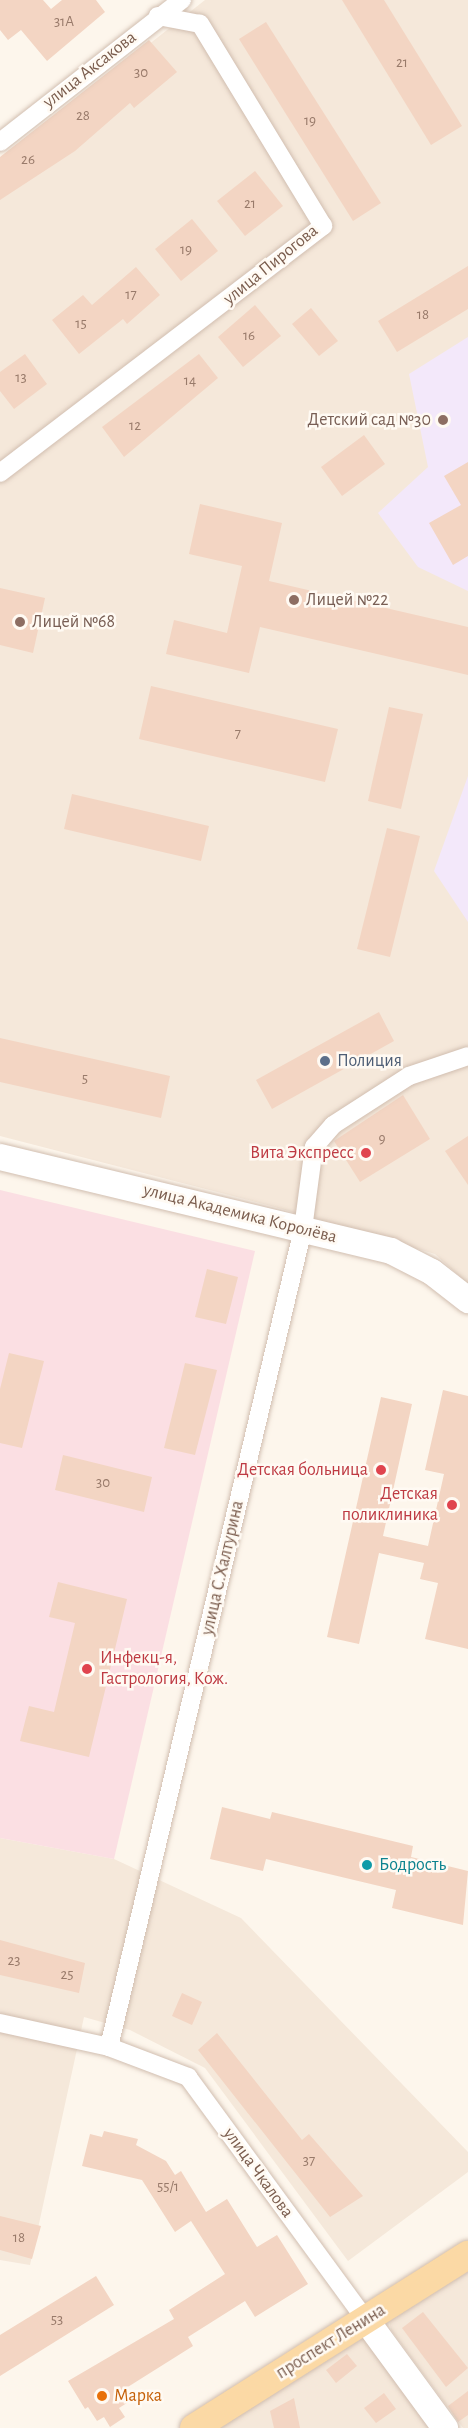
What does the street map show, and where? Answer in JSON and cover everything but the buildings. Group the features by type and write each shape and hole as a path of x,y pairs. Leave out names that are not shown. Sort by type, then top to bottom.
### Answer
{"main road":[{"name":"проспект Ленина","path":"194,2428 468,2255"}],"street":[{"name":"улица Аксакова","path":"0,142 158,16 182,0"},
{"name":"улица Пирогова","path":"0,473 323,226 200,24 158,16"},
{"name":"улица С.Халтурина","path":"109,2047 303,1229 314,1147 333,1125 409,1076 468,1056"},
{"name":"улица Академика Королёва","path":"0,1157 392,1251 432,1272 468,1300"},
{"name":"улица Чкалова","path":"0,2023 109,2047 188,2077 445,2428"}],"shaded area":[{"path":"205,0 468,0 468,1284 435,1254 275,1207 0,1136 0,162"},
{"name":"Детский сад №30","path":"468,337 468,591 418,567 378,513 428,467 409,374"},
{"path":"468,776 468,922 434,871"},
{"path":"0,1190 255,1251 114,1859 0,1838"},
{"path":"0,1838 114,1859 241,1918 468,2152 468,2172 348,2261 205,2068 130,2030 84,2017 30,2265 0,2260"},
{"path":"468,2270 468,2428 463,2428 391,2330 389,2320"},
{"path":"364,2334 440,2428 212,2428"}],"place":[{"name":"Детский сад №30","path":"443,420"},
{"name":"Лицей №22","path":"294,600"},
{"name":"Лицей №68","path":"20,622"},
{"name":"Полиция","path":"325,1061"},
{"name":"Вита Экспресс","path":"366,1153"},
{"name":"Детская больница","path":"381,1470"},
{"name":"Детская поликлиника","path":"452,1505"},
{"name":"Инфекц-я, Гастрология, Кож.","path":"87,1669"},
{"name":"Бодрость","path":"367,1865"},
{"name":"Марка","path":"102,2396"}]}
